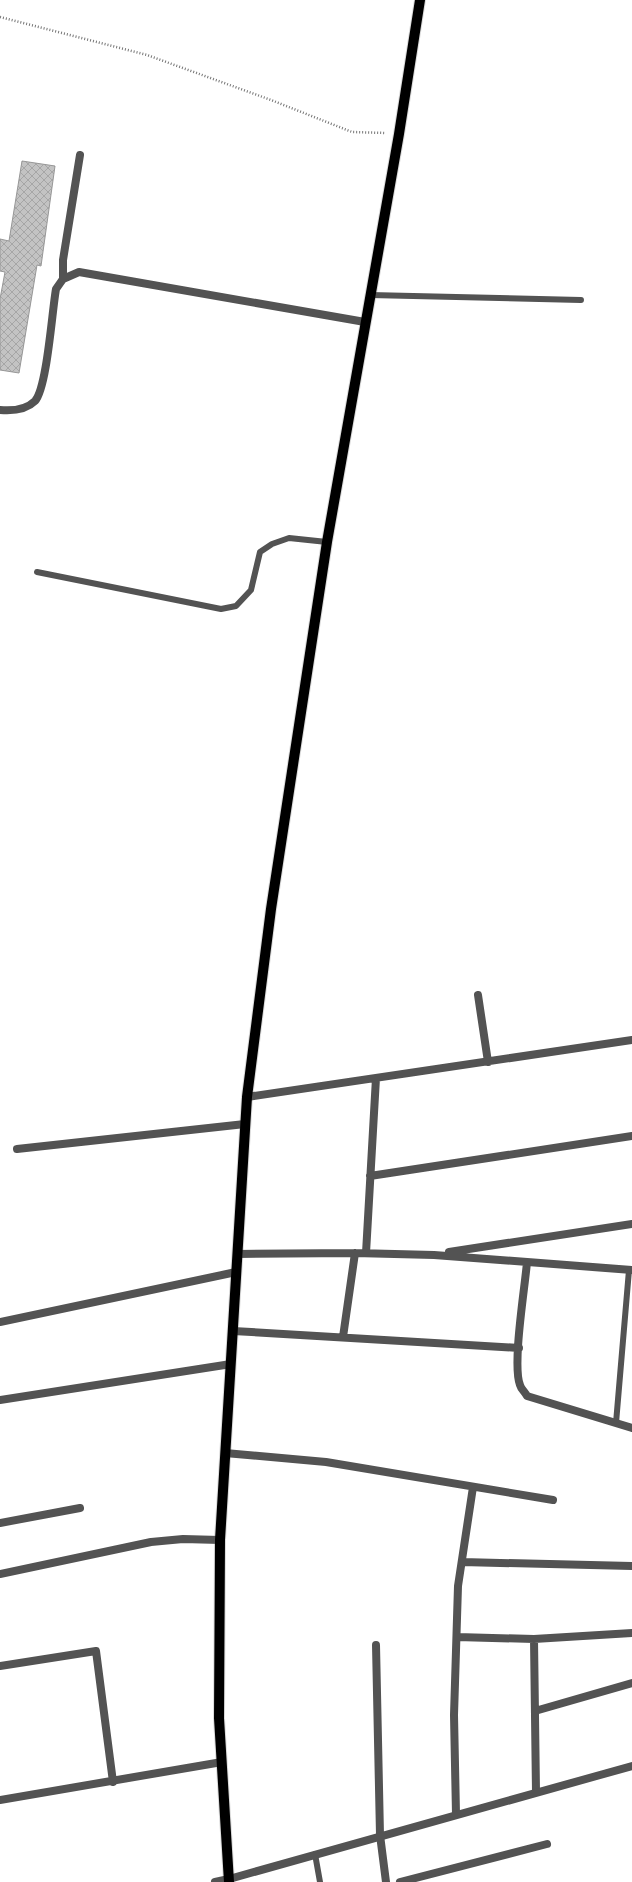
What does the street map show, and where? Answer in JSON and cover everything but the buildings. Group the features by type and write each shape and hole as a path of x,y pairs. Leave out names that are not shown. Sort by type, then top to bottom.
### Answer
{"main road":[{"path":"229,1880 219,1718 220,1540 247,1097 272,901 327,542 399,134 420,0"}],"street":[{"path":"63,279 63,260 80,156"},
{"path":"0,410 10,411 29,406 38,395 43,380 56,289 63,279 70,275 87,272 365,322"},
{"path":"478,995 488,1062"},
{"path":"247,1097 632,1040"},
{"path":"366,1253 376,1078"},
{"path":"17,1149 245,1124"},
{"path":"370,1176 632,1136"},
{"path":"434,1255 632,1224"},
{"path":"237,1254 355,1252 434,1255 630,1270"},
{"path":"343,1337 355,1252"},
{"path":"527,1262 519,1348 518,1371 520,1385 527,1396 632,1428"},
{"path":"0,1322 236,1272"},
{"path":"233,1331 519,1348"},
{"path":"0,1400 230,1364"},
{"path":"225,1453 326,1462 553,1500"},
{"path":"456,1814 454,1715 458,1586 473,1487"},
{"path":"0,1523 80,1508"},
{"path":"0,1574 151,1542 183,1539 220,1540"},
{"path":"462,1562 632,1566"},
{"path":"457,1637 534,1638 632,1633"},
{"path":"534,1638 536,1792"},
{"path":"376,1645 380,1836 386,1882"},
{"path":"0,1666 96,1651 113,1782"},
{"path":"535,1711 632,1682"},
{"path":"0,1800 113,1782 222,1762"},
{"path":"215,1882 229,1880 456,1814 632,1766"},
{"path":"400,1882 547,1844"}],"lane":[{"path":"370,295 581,300"},
{"path":"37,572 220,609 236,606 251,590 260,552 272,544 289,538 327,542"},
{"path":"616,1423 630,1270"},
{"path":"316,1854 320,1882"}],"path":[{"path":"0,17 147,55 271,100 352,132 399,134"}]}
